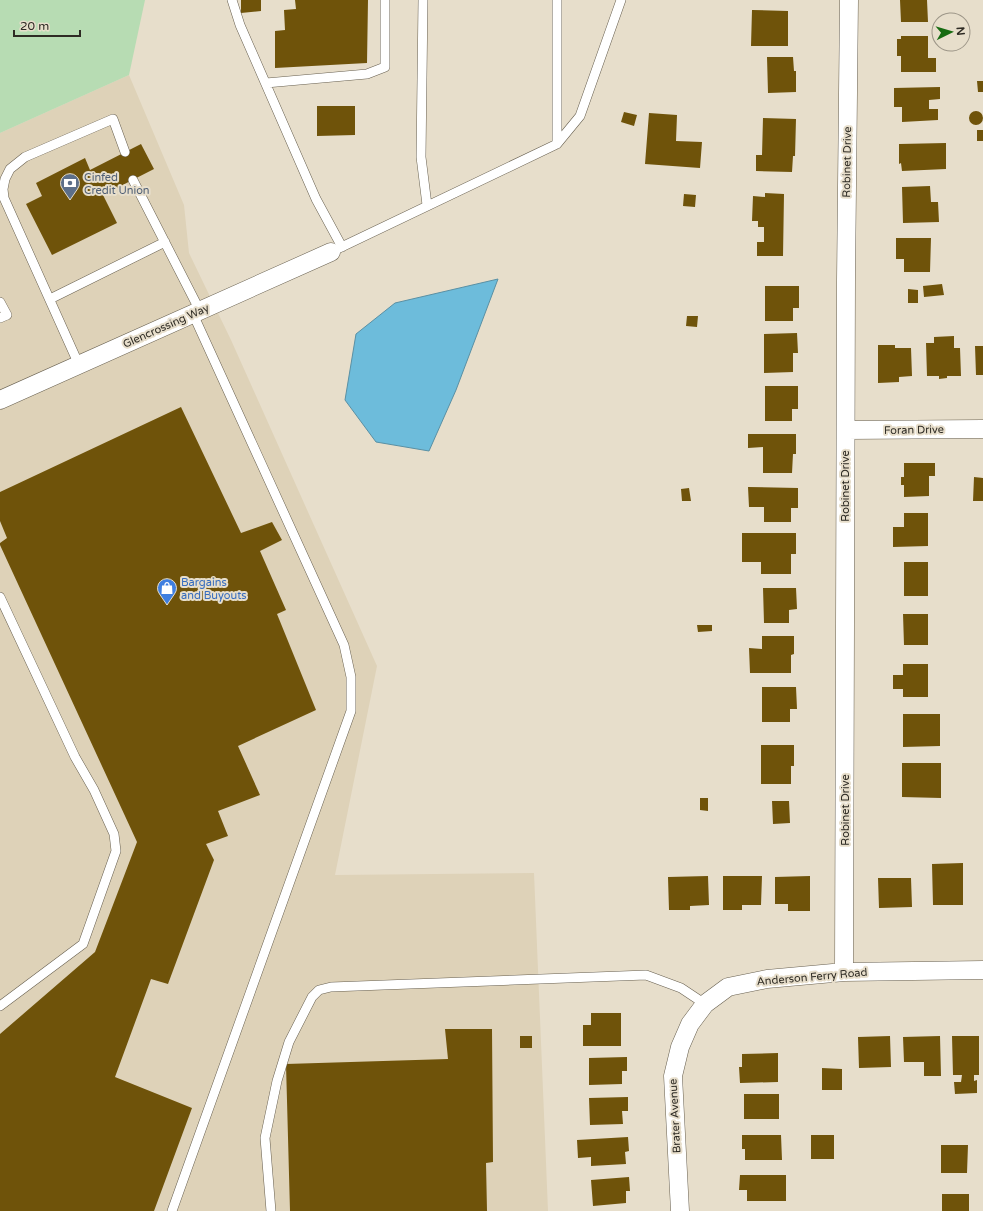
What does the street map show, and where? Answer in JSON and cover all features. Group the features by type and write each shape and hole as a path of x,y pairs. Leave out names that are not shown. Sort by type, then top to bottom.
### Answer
{"street":[{"name":"Robinet Drive","path":"844,972 846,273 849,0"},
{"name":"Glencrossing Way","path":"0,400 336,249"},
{"name":"Foran Drive","path":"846,430 983,429"},
{"name":"Anderson Ferry Road","path":"705,1004 728,987 767,979 844,972 983,970"},
{"name":"Brater Avenue","path":"680,1211 673,1076 680,1047 690,1024 705,1004"}],"lane":[{"path":"232,0 240,26 316,199 336,249 557,144 580,116 620,0"},
{"path":"266,83 367,74 385,67 385,0"},
{"path":"423,0 422,157 427,205"},
{"path":"557,0 557,144"},
{"path":"79,365 4,198 2,189 10,168 25,157 113,119 125,152"},
{"path":"134,180 165,242 344,645 351,677 351,710 172,1211"},
{"path":"50,299 165,242"},
{"path":"0,302 7,315 0,318"},
{"path":"0,597 74,757 94,790 114,834 116,851 82,944 0,1006"},
{"path":"270,1211 265,1138 277,1081 289,1042 312,997 319,990 331,987 646,976 681,988 705,1004"}],"shaded area":[{"path":"129,75 184,205 189,253 231,340 377,666 335,875 534,873 548,1211 0,1211 0,133"}],"green space":[{"path":"0,0 145,0 129,75 0,133"}],"water":[{"path":"498,279 456,390 429,451 376,442 345,400 356,334 395,303"}],"building":[{"path":"241,0 261,0 261,11 241,13"},
{"path":"295,0 368,0 367,63 275,68 275,31 285,30 284,10 296,9"},
{"path":"900,0 927,0 928,22 901,22"},
{"path":"752,10 788,11 788,46 751,46"},
{"path":"901,36 928,36 928,58 936,58 936,72 901,72 901,56 897,56 897,39 901,39"},
{"path":"767,57 793,57 794,71 796,71 796,92 768,93"},
{"path":"977,81 983,81 983,92 978,92"},
{"path":"940,87 940,99 929,100 929,109 938,109 938,120 902,122 902,107 894,107 894,88"},
{"path":"317,106 355,106 355,135 317,136"},
{"path":"976,111 981,113 983,118 981,123 976,125 971,123 969,118 971,113"},
{"path":"624,112 637,115 634,126 621,122"},
{"path":"649,113 677,115 676,141 702,142 700,168 645,164"},
{"path":"763,118 796,119 795,156 793,156 792,172 756,171 756,155 762,155"},
{"path":"977,130 983,130 983,141 977,141"},
{"path":"946,143 946,169 902,171 901,163 899,164 899,144"},
{"name":"Cinfed Credit Union","path":"141,144 154,169 103,195 117,223 52,255 26,204 42,196 36,183 85,158 90,170"},
{"path":"930,186 931,202 938,202 939,222 903,223 902,187"},
{"path":"765,193 784,194 783,256 757,256 757,242 764,242 764,227 758,227 758,221 752,221 753,196 765,197"},
{"path":"684,194 696,195 695,207 683,206"},
{"path":"896,238 931,238 930,272 904,272 904,259 896,259"},
{"path":"942,284 944,295 924,297 923,286"},
{"path":"765,286 799,286 799,308 793,308 793,321 765,321"},
{"path":"908,289 918,290 918,303 908,303"},
{"path":"687,316 698,316 697,327 686,326"},
{"path":"797,333 798,353 793,353 793,372 764,373 764,334"},
{"path":"954,336 954,348 960,348 961,376 947,376 947,378 939,379 939,376 927,376 926,343 934,343 934,337"},
{"path":"878,345 895,345 895,348 911,348 912,376 899,377 899,382 878,383"},
{"path":"975,346 983,346 983,375 976,375"},
{"path":"765,386 798,386 798,409 792,409 792,421 765,421"},
{"path":"181,407 241,533 272,522 282,540 260,551 286,610 277,614 316,710 238,746 260,795 218,811 228,836 206,844 214,860 168,984 151,979 115,1077 192,1108 154,1211 0,1211 0,1034 95,952 137,842 0,545 0,543 7,538 0,521 0,492"},
{"path":"748,434 796,434 796,454 793,454 792,473 763,473 763,447 748,448"},
{"path":"904,463 935,463 935,476 929,476 929,496 904,497 904,485 901,485 901,477 904,477"},
{"path":"974,477 983,478 983,501 973,501"},
{"path":"748,487 798,488 798,508 791,508 791,522 764,522 764,507 749,507"},
{"path":"689,488 691,501 682,501 681,489"},
{"path":"904,513 928,513 928,546 893,547 893,527 904,527"},
{"path":"742,533 796,533 796,554 791,554 791,574 761,574 761,562 742,562"},
{"path":"904,562 928,562 928,596 904,596"},
{"path":"763,588 796,588 797,609 789,610 789,623 764,623"},
{"path":"903,614 928,614 928,645 904,645"},
{"path":"697,625 712,625 712,631 698,632"},
{"path":"762,636 794,636 794,654 791,655 791,673 750,673 749,648 762,649"},
{"path":"903,664 928,664 928,697 903,697 903,689 893,689 893,675 903,675"},
{"path":"762,687 796,687 797,709 790,709 790,722 762,722"},
{"path":"903,714 940,714 940,746 903,747"},
{"path":"761,745 794,745 794,766 791,766 791,784 761,784"},
{"path":"902,763 941,763 941,798 902,797"},
{"path":"700,798 708,798 708,811 700,810"},
{"path":"772,801 789,801 790,823 773,824"},
{"path":"963,863 963,905 933,905 932,864"},
{"path":"708,876 709,905 690,906 690,910 669,910 668,877"},
{"path":"723,876 762,876 761,905 742,905 742,910 723,910"},
{"path":"810,876 810,911 788,911 788,904 775,904 775,877"},
{"path":"878,878 911,878 912,907 879,908"},
{"path":"591,1013 621,1013 621,1046 583,1046 583,1025 591,1025"},
{"path":"445,1029 492,1029 493,1162 486,1163 487,1211 290,1211 286,1064 448,1059"},
{"path":"520,1036 532,1036 532,1048 520,1048"},
{"path":"890,1036 891,1067 859,1068 858,1037"},
{"path":"940,1036 941,1076 924,1076 924,1062 904,1062 903,1037"},
{"path":"952,1036 979,1036 979,1075 974,1075 974,1081 977,1080 977,1093 955,1094 954,1082 961,1082 962,1075 953,1075"},
{"path":"778,1053 778,1082 740,1083 739,1067 742,1067 742,1054"},
{"path":"627,1057 627,1071 622,1071 622,1084 589,1085 589,1058"},
{"path":"822,1068 842,1069 842,1090 822,1090"},
{"path":"744,1094 779,1094 779,1119 744,1119"},
{"path":"628,1097 628,1111 622,1111 623,1124 590,1125 589,1098"},
{"path":"742,1135 781,1135 782,1160 745,1160 745,1149 742,1149"},
{"path":"811,1135 834,1135 834,1159 811,1159"},
{"path":"628,1137 629,1151 625,1152 626,1164 591,1166 591,1157 578,1158 577,1140"},
{"path":"941,1145 968,1145 967,1173 941,1173"},
{"path":"740,1175 786,1175 786,1201 747,1201 747,1190 739,1190"},
{"path":"629,1177 630,1191 626,1191 626,1203 593,1206 591,1180"},
{"path":"942,1194 969,1194 969,1211 942,1211"}],"place":[{"name":"Cinfed Credit Union","path":"70,200"},
{"name":"Bargains and Buyouts","path":"167,605"}]}
